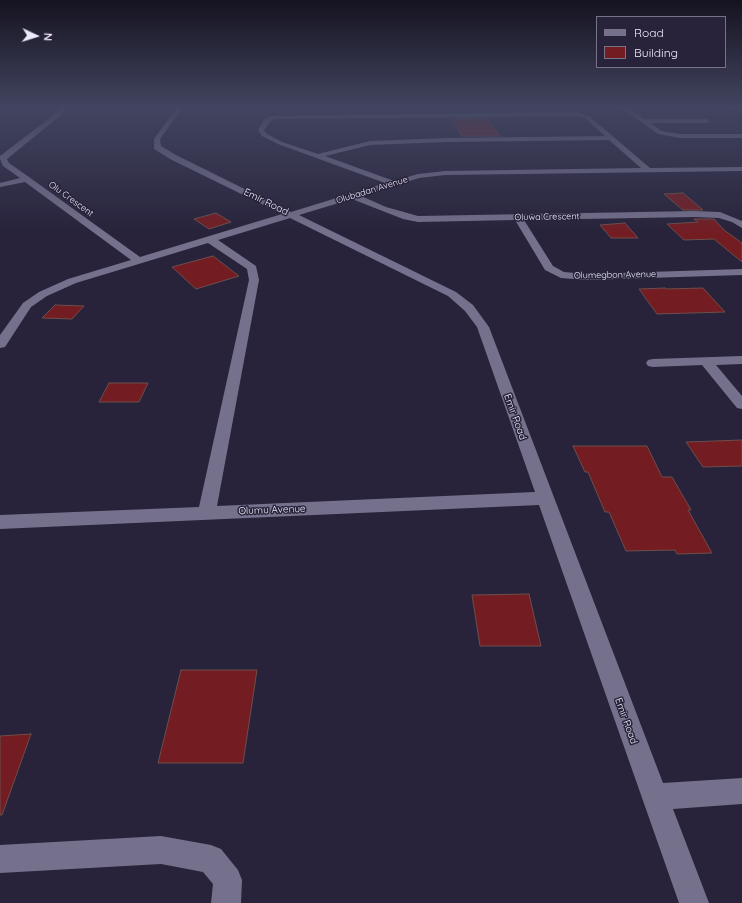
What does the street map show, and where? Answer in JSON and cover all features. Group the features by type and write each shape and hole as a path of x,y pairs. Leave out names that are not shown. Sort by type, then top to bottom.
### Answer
{"street":[{"name":"Olu Crescent","path":"15,149 3,158 6,164 138,260"},
{"name":"Emir Road","path":"160,149 173,157 452,294 469,308 483,327 544,498 694,903"},
{"path":"298,149 392,183"},
{"path":"318,156 345,149"},
{"path":"624,149 649,171"},
{"name":"Olubadan Avenue","path":"292,215 392,183 418,176 445,173 742,169"},
{"path":"0,185 26,179"},
{"name":"Oluwa Crescent","path":"353,196 382,209 406,217 418,219 695,214 720,215 735,220 742,225"},
{"path":"0,344 27,305 43,294 72,281 292,215"},
{"name":"Olumegbon Avenue","path":"518,217 549,268 561,275 586,276 742,272"},
{"path":"207,512 254,280 252,268 211,240"},
{"path":"653,363 742,360"},
{"path":"706,362 742,405"},
{"name":"Olumu Avenue","path":"0,522 544,498"},
{"path":"654,797 742,791"},
{"path":"0,859 161,850 211,859 228,880 226,903"}],"building":[{"path":"683,193 703,210 683,210 664,194"},
{"path":"216,213 231,222 209,229 194,219"},
{"path":"694,219 714,219 724,230 742,243 742,262 714,239 684,240 667,224 698,222"},
{"path":"625,223 638,238 611,238 600,225"},
{"path":"213,256 239,276 196,289 172,267"},
{"path":"703,288 725,312 657,314 639,289"},
{"path":"55,305 84,306 72,319 42,318"},
{"path":"109,383 148,383 139,402 99,402"},
{"path":"742,440 742,466 703,467 686,442"},
{"path":"573,446 647,446 662,477 672,477 691,510 688,510 712,553 677,554 675,550 626,551 609,512 605,512 588,472 585,472"},
{"path":"529,594 541,646 480,646 472,595"},
{"path":"181,670 257,670 243,763 158,763"},
{"path":"31,734 2,815 0,815 0,736"}]}
